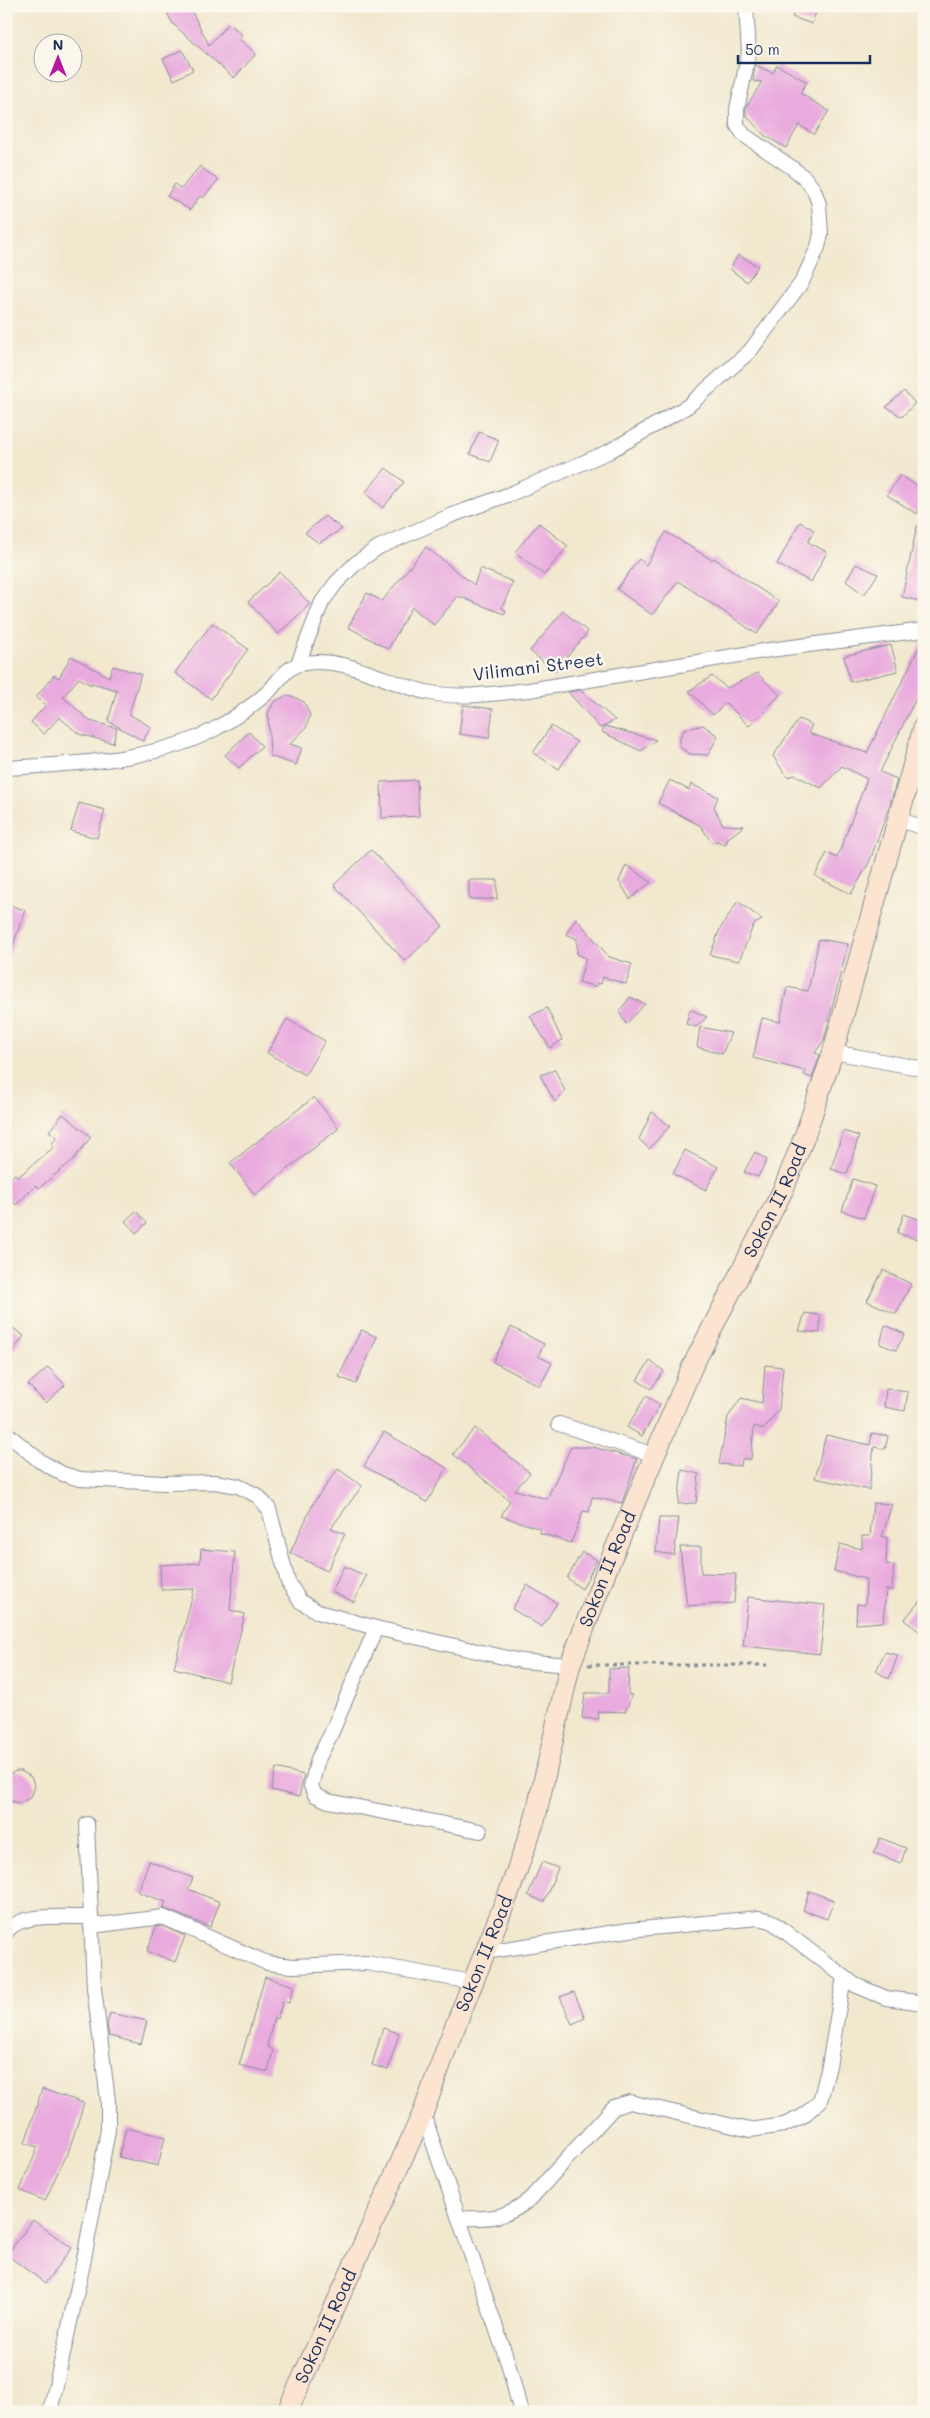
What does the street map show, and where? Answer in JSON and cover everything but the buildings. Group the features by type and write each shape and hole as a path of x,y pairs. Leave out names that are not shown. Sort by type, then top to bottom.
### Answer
{"street":[{"path":"6,768 58,765 134,755 178,744 211,731 240,715 268,691 283,674 298,664 322,602 336,583 356,563 379,547 608,452 688,406 750,351 802,282 818,247 821,234 820,204 814,190 805,178 791,166 744,135 737,125 737,109 749,53 746,6"},
{"name":"Vilimani Street","path":"298,664 321,663 351,667 401,686 433,693 491,694 529,690 845,639 924,630"},
{"name":"Sokon II Road","path":"287,2412 424,2112 472,1982 510,1890 535,1819 570,1665 608,1566 692,1367 784,1188 817,1102 833,1052 924,726"},
{"path":"897,819 924,828"},
{"path":"833,1052 924,1069"},
{"path":"560,1424 654,1455"},
{"path":"6,1433 40,1461 63,1474 80,1479 164,1484 216,1482 238,1486 258,1496 269,1510 288,1582 300,1601 318,1612 376,1628 521,1662 570,1665"},
{"path":"376,1628 331,1734 318,1759 312,1776 311,1786 315,1795 328,1802 480,1831"},
{"path":"50,2412 85,2254 108,2130 108,2101 94,1988 87,1824"},
{"path":"6,1933 17,1922 31,1918 91,1922 163,1917 268,1963 292,1966 366,1963 472,1982"},
{"path":"485,1952 628,1930 759,1918 771,1921 844,1978 869,1992 886,1998 924,2003"},
{"path":"460,2218 499,2218 520,2208 614,2107 630,2102 750,2130 784,2125 803,2116 820,2100 830,2066 844,1978"},
{"path":"424,2112 508,2363 521,2412"}],"path":[{"path":"570,1665 772,1665"}]}
